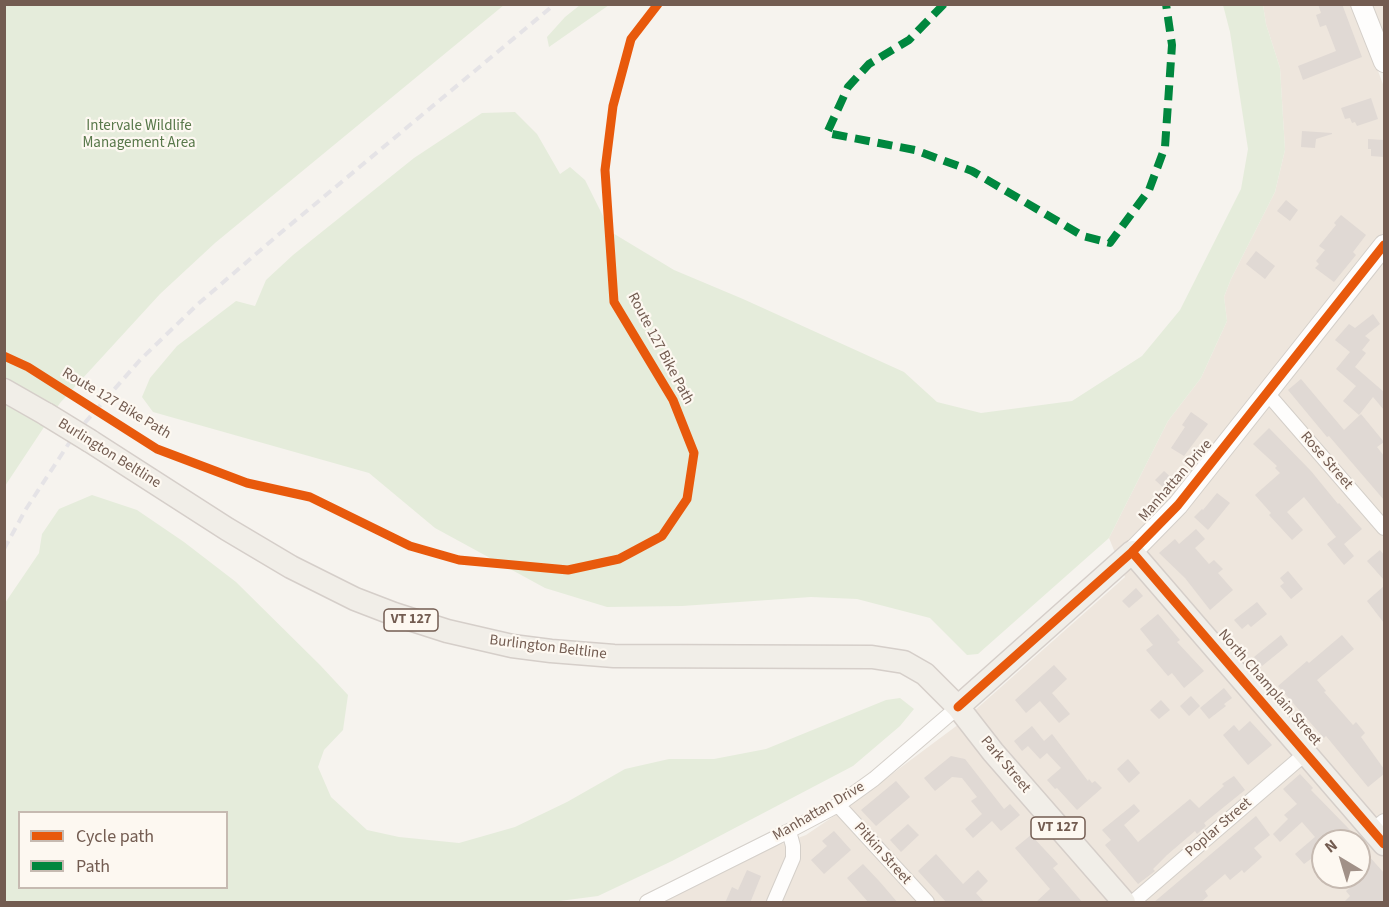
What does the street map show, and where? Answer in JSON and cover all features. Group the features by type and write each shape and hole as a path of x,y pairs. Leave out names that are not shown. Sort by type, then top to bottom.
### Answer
{"main road":[{"name":"Burlington Beltline","path":"4,390 291,567 355,599 420,623 482,640 551,651 614,656 889,659 904,663 925,674 958,707"},
{"name":"Manhattan Drive","path":"958,707 1132,552"},
{"name":"North Champlain Street","path":"1132,552 1306,753 1381,832"},
{"name":"Park Street","path":"958,707 993,752 1124,903"}],"street":[{"path":"1362,4 1384,62"},
{"name":"Manhattan Drive","path":"1132,552 1178,505 1384,247"},
{"name":"Rose Street","path":"1267,393 1384,528"},
{"name":"Manhattan Drive","path":"647,903 838,805 874,779 958,707"},
{"name":"Poplar Street","path":"1133,903 1306,753"},
{"name":"Pitkin Street","path":"838,805 927,903"},
{"path":"774,903 793,858 789,831"}],"shaded area":[{"path":"1263,5 1384,5 1384,29 1365,36 1384,87 1384,902 1137,902 974,711 1125,577 1109,538 1168,421 1201,378 1227,321 1224,297 1231,279 1275,192 1285,150 1280,68 1266,24"},
{"path":"959,724 1110,902 662,902 765,850 806,835"}],"green space":[{"name":"Intervale Wildlife Management Area","path":"5,5 504,5 215,243 160,294 60,403 5,486"},
{"path":"580,5 609,5 549,47 547,37 565,17"},
{"path":"1223,5 1263,5 1266,24 1280,68 1285,150 1275,192 1224,297 1227,321 1201,378 1168,421 1109,538 978,654 967,655 930,618 857,599 811,597 682,606 607,607 545,588 435,528 369,473 153,412 142,397 150,378 177,346 236,301 255,306 266,280 293,255 414,158 482,113 515,112 537,134 560,174 570,167 585,180 611,232 674,270 904,372 937,402 981,413 1072,401 1142,356 1180,310 1241,189 1248,149 1230,32"},
{"path":"92,495 137,510 236,582 348,695 343,730 324,750 318,767 331,797 367,830 399,837 459,843 515,827 567,802 625,769 669,759 714,759 766,749 886,700 900,698 914,709 900,726 853,766 672,861 598,896 552,902 5,902 5,603 39,553 42,534 59,509"}],"building":[{"path":"1318,4 1342,4 1362,57 1303,80 1298,66 1336,51 1326,25 1320,27 1316,15 1321,13"},
{"path":"1371,98 1378,119 1357,126 1350,118 1345,119 1341,108"},
{"path":"1302,131 1332,134 1316,139 1315,148 1301,147"},
{"path":"1368,139 1384,140 1384,157 1371,156"},
{"path":"1286,200 1298,210 1290,221 1277,211"},
{"path":"1341,215 1366,235 1353,252 1356,255 1334,282 1315,268 1319,264 1316,261 1325,250 1319,246"},
{"path":"1256,251 1275,266 1265,279 1246,264"},
{"path":"1373,314 1380,324 1365,336 1370,340 1362,350 1366,353 1355,367 1384,392 1384,410 1373,397 1359,415 1343,401 1356,386 1336,369 1350,352 1335,340 1349,324 1355,328"},
{"path":"1301,379 1344,430 1361,414 1384,442 1377,447 1384,456 1384,500 1288,390"},
{"path":"1191,412 1208,424 1184,456 1171,448 1185,427 1182,425"},
{"path":"1269,428 1362,529 1344,544 1354,556 1344,565 1327,544 1336,537 1304,497 1287,512 1303,530 1292,540 1269,515 1271,513 1255,495 1280,473 1275,468 1277,466 1253,444"},
{"path":"1164,471 1175,481 1166,490 1155,480"},
{"path":"1217,493 1230,503 1208,530 1194,517"},
{"path":"1196,529 1205,539 1195,548 1209,564 1214,560 1223,569 1218,573 1233,590 1210,610 1185,578 1159,553 1175,539 1179,544"},
{"path":"1380,550 1384,555 1384,580 1367,561"},
{"path":"1288,571 1303,589 1291,599 1280,586 1284,583 1280,578"},
{"path":"1384,586 1384,623 1367,601"},
{"path":"1136,588 1143,596 1129,608 1122,601"},
{"path":"1257,602 1267,614 1251,627 1248,624 1242,629 1234,620"},
{"path":"1158,614 1180,640 1177,642 1204,671 1184,688 1172,673 1168,676 1146,650 1153,645 1140,629"},
{"path":"1281,635 1288,645 1262,666 1254,657"},
{"path":"1342,635 1354,649 1317,680 1326,691 1324,692 1353,725 1356,722 1365,733 1361,737 1384,769 1384,774 1368,787 1326,736 1324,738 1278,686"},
{"path":"1054,665 1067,679 1052,693 1070,714 1059,723 1040,701 1026,713 1015,700"},
{"path":"1224,688 1232,698 1224,704 1226,706 1209,719 1200,708"},
{"path":"1191,696 1200,706 1189,716 1180,706"},
{"path":"1161,700 1170,710 1159,719 1150,710"},
{"path":"1250,721 1272,745 1248,765 1223,735 1234,725 1239,731"},
{"path":"1032,726 1044,741 1052,734 1088,781 1089,779 1092,783 1095,781 1102,788 1077,810 1047,780 1061,768 1047,753 1040,759 1028,746 1022,751 1014,741"},
{"path":"951,756 965,759 1004,809 1010,804 1020,815 1001,831 992,821 973,838 965,829 982,814 971,801 977,797 962,778 952,777 935,791 924,778"},
{"path":"1128,759 1140,773 1129,783 1117,769"},
{"path":"1300,774 1313,788 1311,790 1349,829 1311,829 1311,832 1302,822 1280,842 1273,834 1288,819 1284,815 1297,804 1283,789"},
{"path":"1234,776 1245,790 1204,823 1206,826 1197,834 1195,831 1167,855 1153,869 1155,871 1138,884 1105,845 1111,840 1102,830 1134,804 1140,811 1124,825 1138,842 1190,799 1199,808 1224,786 1222,784"},
{"path":"896,781 910,797 876,826 861,810"},
{"path":"1256,816 1270,835 1254,848 1262,857 1244,873 1242,870 1230,880 1225,874 1205,891 1208,896 1200,903 1153,903"},
{"path":"908,824 919,835 901,852 890,840"},
{"path":"834,831 851,850 824,874 811,860 827,846 822,841"},
{"path":"1031,835 1058,864 1053,868 1083,903 1035,903 1050,889 1015,848"},
{"path":"1311,840 1311,859 1304,864 1295,854"},
{"path":"936,854 963,884 978,870 988,881 976,893 985,903 947,903 918,871"},
{"path":"1371,858 1384,873 1384,903 1343,903 1350,896 1346,891 1371,889"},
{"path":"863,864 898,903 869,903 847,878"},
{"path":"747,870 761,876 750,903 725,903 732,887 738,890"}],"railway":[{"path":"4,549 26,509 75,434 140,360 198,304 278,235 555,4"}],"marked path":[{"path":"944,4 909,40 869,64 848,87 827,133 915,150 972,171 1083,236 1110,243 1149,190 1165,147 1172,45 1166,4"}],"cycle path":[{"name":"Route 127 Bike Path","path":"4,356 28,367 157,449 247,483 310,497 410,546 459,560 568,570 619,559 662,536 687,499 694,453 673,400 614,302 605,170 613,106 631,39 658,4"},
{"path":"958,707 1132,552 1178,505 1384,245"},
{"path":"1132,552 1384,844"}]}
